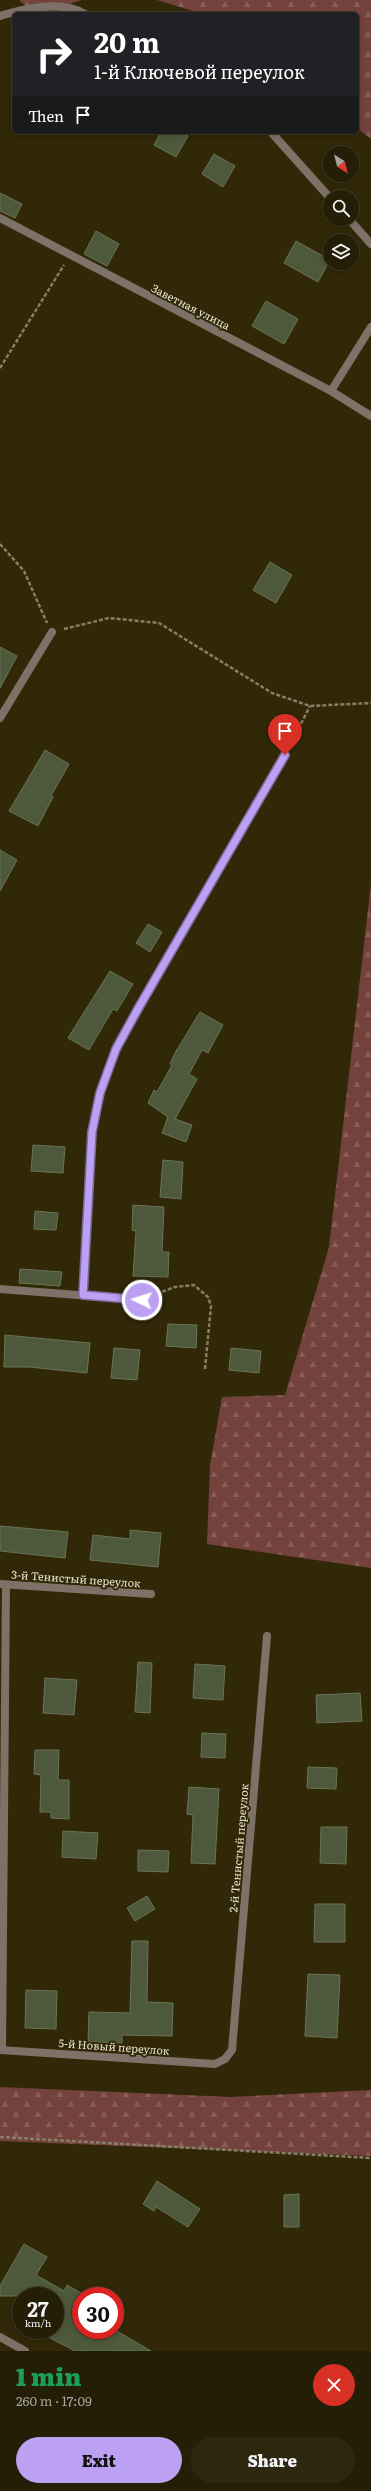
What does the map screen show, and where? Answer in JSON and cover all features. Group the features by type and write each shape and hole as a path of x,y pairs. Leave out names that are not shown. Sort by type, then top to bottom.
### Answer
{"street":[{"path":"17,12 46,5 76,8 82,12"},
{"path":"0,16 12,13"},
{"path":"273,134 323,190"},
{"name":"Заветная улица","path":"0,218 70,256 331,391 371,416"},
{"path":"355,226 371,244"},
{"path":"331,391 371,327"},
{"path":"0,718 52,632"},
{"path":"83,1295 92,1132 100,1093 116,1049 285,755"},
{"path":"0,1289 142,1300"},
{"path":"1,2050 3,1585"},
{"name":"3-й Тенистый переулок","path":"3,1585 151,1594"},
{"name":"2-й Тенистый переулок","path":"225,2059 232,2050 267,1636"},
{"name":"5-й Новый переулок","path":"1,2050 214,2064 225,2059"},
{"path":"0,2337 25,2351"}],"path":[{"path":"0,368 70,256"},
{"path":"0,544 24,572 52,632 110,618 159,623 272,694 310,706 371,703"},
{"path":"285,755 310,706"},
{"path":"142,1300 175,1288 194,1285 208,1297 211,1306 205,1369"},
{"path":"0,2136 371,2158"}],"green space":[{"path":"19,0 82,0 41,12 32,12"},
{"path":"157,0 371,0 371,139 359,130 359,12 196,12"},
{"path":"371,884 371,1568 207,1544 210,1465 222,1397 285,1395 329,1247"},
{"path":"0,2087 231,2097 371,2090 371,2156 0,2141"}],"building":[{"path":"160,134 184,134 188,136 176,157 154,145"},
{"path":"214,154 235,166 223,187 202,174"},
{"path":"0,193 22,204 15,218 0,211"},
{"path":"96,231 119,244 107,266 84,254"},
{"path":"296,241 323,256 323,270 325,270 318,282 284,263"},
{"path":"266,301 298,319 284,344 252,326"},
{"path":"270,562 292,575 276,603 253,590"},
{"path":"0,647 17,656 0,688"},
{"path":"45,750 69,764 51,796 53,797 38,826 9,811"},
{"path":"0,850 17,860 0,891"},
{"path":"148,924 162,932 150,952 136,943"},
{"path":"110,971 133,984 117,1011 113,1009 89,1050 68,1038"},
{"path":"200,1012 223,1025 208,1053 202,1050 189,1074 197,1079 175,1119 192,1125 186,1142 162,1133 168,1117 148,1103 154,1090 157,1092 172,1065 170,1064 175,1053"},
{"path":"33,1145 65,1147 63,1173 31,1171"},
{"path":"163,1160 183,1162 181,1199 160,1197"},
{"path":"133,1205 164,1207 162,1252 169,1252 168,1277 133,1276 136,1231 132,1230"},
{"path":"35,1211 58,1213 56,1230 34,1229"},
{"path":"20,1269 62,1272 60,1286 19,1283"},
{"path":"168,1324 197,1325 196,1348 166,1346"},
{"path":"5,1335 90,1343 87,1373 29,1367 4,1367"},
{"path":"114,1348 140,1350 137,1380 111,1378"},
{"path":"231,1348 261,1351 259,1373 229,1370"},
{"path":"0,1526 68,1532 65,1558 0,1551"},
{"path":"130,1530 161,1533 158,1567 90,1560 93,1535 130,1539"},
{"path":"138,1662 152,1663 150,1713 135,1712"},
{"path":"195,1664 225,1666 223,1700 193,1698"},
{"path":"45,1678 77,1680 74,1715 43,1713"},
{"path":"360,1693 362,1721 317,1723 316,1695"},
{"path":"202,1733 226,1734 225,1758 201,1757"},
{"path":"35,1750 59,1750 58,1780 69,1780 69,1819 51,1818 51,1812 40,1812 41,1775 34,1774"},
{"path":"308,1767 337,1768 336,1789 307,1788"},
{"path":"189,1787 219,1789 215,1864 191,1863 193,1815 187,1814"},
{"path":"321,1827 347,1827 346,1864 320,1863"},
{"path":"63,1831 98,1833 96,1859 62,1857"},
{"path":"138,1850 169,1851 168,1872 138,1871"},
{"path":"147,1896 155,1909 135,1921 127,1908"},
{"path":"315,1904 345,1904 345,1942 314,1942"},
{"path":"132,1941 148,1941 147,2002 173,2003 172,2036 122,2035 122,2043 88,2042 89,2012 130,2013"},
{"path":"308,1974 340,1975 337,2038 305,2036"},
{"path":"26,1990 57,1991 56,2029 25,2028"},
{"path":"157,2181 200,2209 188,2227 156,2207 154,2211 143,2204"},
{"path":"299,2194 299,2227 284,2227 284,2195"},
{"path":"24,2244 47,2257 36,2275 57,2287 12,2287 12,2296 0,2296 0,2286"},
{"path":"67,2285 72,2288 72,2339 124,2339 124,2335 151,2351 75,2351 52,2339 64,2339 64,2291"}],"route":[{"path":"142,1300 83,1295 92,1132 100,1093 116,1049 285,755"}]}
